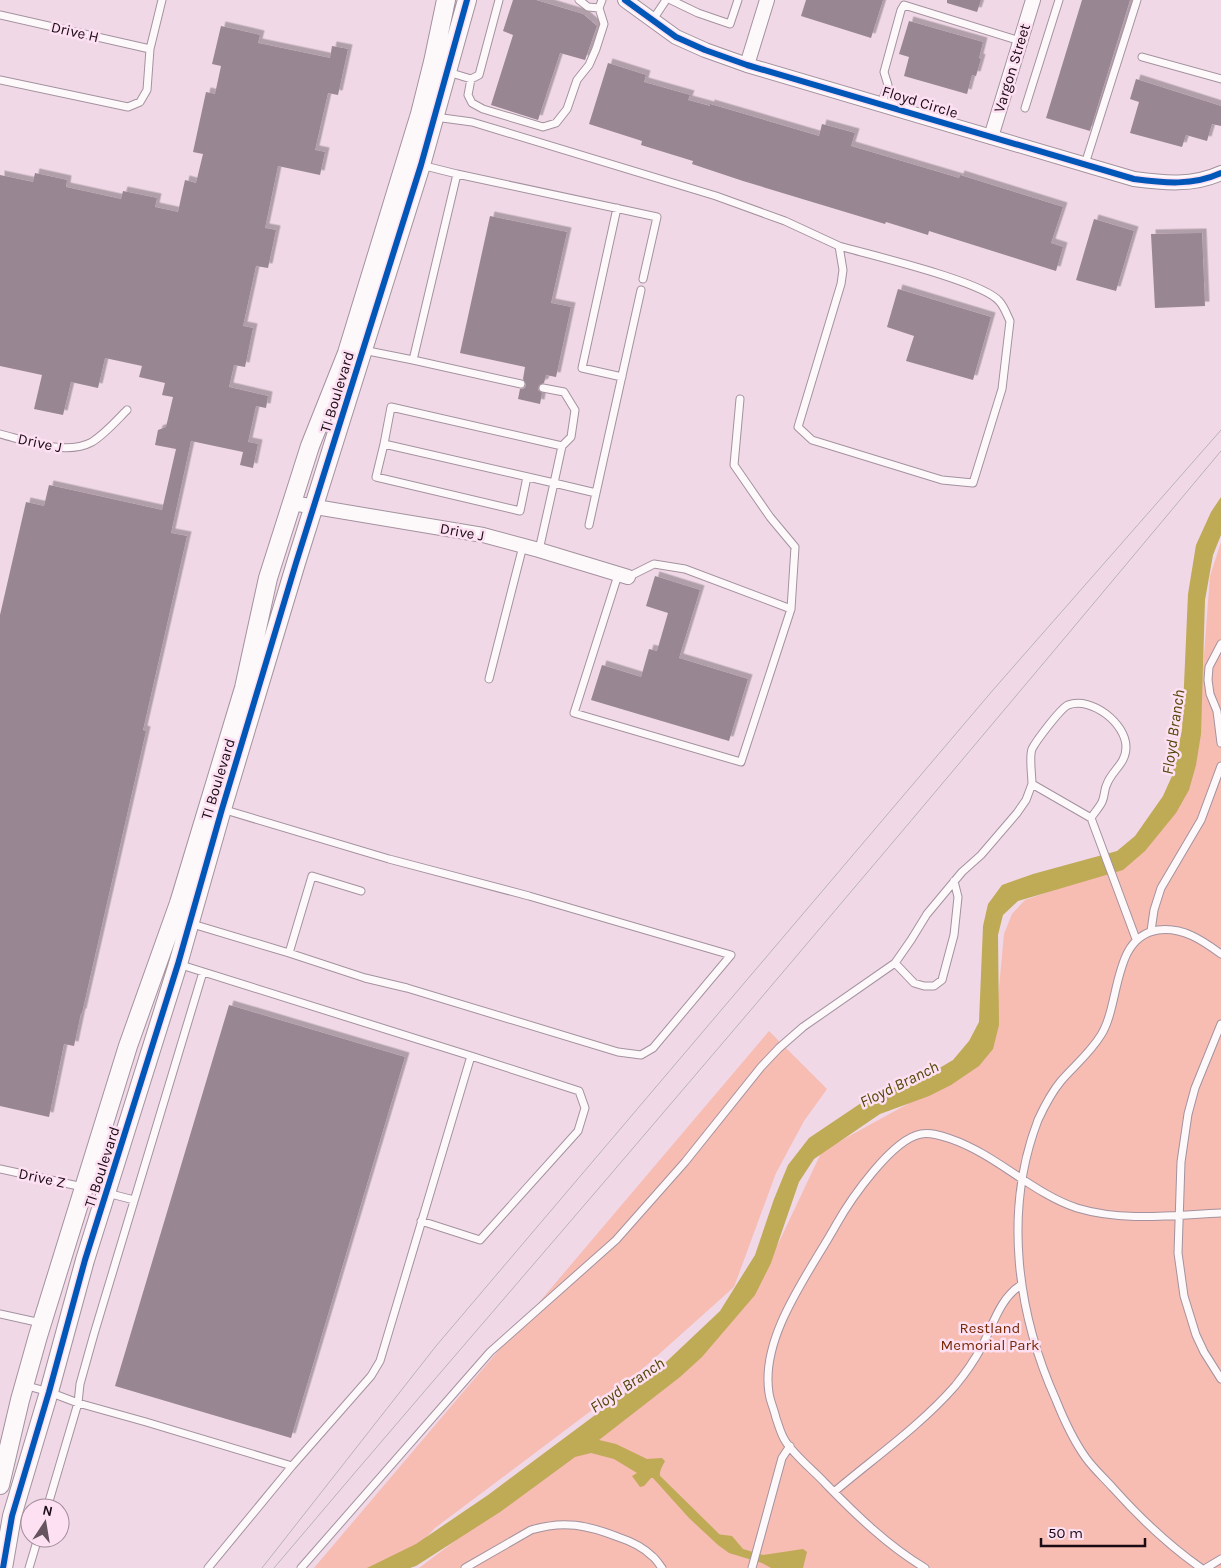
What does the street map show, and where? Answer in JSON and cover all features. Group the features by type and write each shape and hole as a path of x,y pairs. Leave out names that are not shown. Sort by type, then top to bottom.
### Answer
{"street":[{"name":"TI Boulevard","path":"3,1568 12,1516 49,1392 85,1260 178,964 222,809 296,563 421,165 433,62 446,0"},
{"name":"TI Boulevard","path":"0,1485 24,1385 42,1324 128,1046 179,904 238,707 250,665 268,578 310,446 347,353 427,116 448,72 467,0"},
{"name":"Floyd Circle","path":"625,0 676,37 698,47 747,64 1134,179 1162,183 1195,182 1221,173"},
{"path":"747,64 767,0"},
{"name":"Vargon Street","path":"991,137 1032,0"},
{"name":"Drive J","path":"292,503 483,535 623,576"},
{"path":"85,1188 107,1193"}],"lane":[{"path":"0,80 128,107 140,102 147,90 150,49 162,0"},
{"path":"499,0 479,74 471,80 468,95 472,103 483,109 543,127 556,123 567,109 577,80 589,65 604,24 599,8 602,0"},
{"path":"580,0 588,7 599,8"},
{"path":"652,21 666,0"},
{"path":"671,0 698,13 730,24 738,0"},
{"path":"1026,108 1059,0"},
{"path":"1084,164 1137,0"},
{"path":"881,104 888,85 884,72 904,5 1020,41"},
{"name":"Drive H","path":"0,15 150,49"},
{"path":"1142,56 1221,79"},
{"path":"448,72 471,80"},
{"path":"427,116 472,122 716,196 785,221 839,246 965,282 999,300 1010,321 1002,389 973,482 942,480 812,440 798,427 841,284 843,270 839,246"},
{"path":"421,165 657,217 643,279"},
{"path":"413,360 457,174"},
{"path":"617,208 582,368 622,377"},
{"path":"589,525 641,290"},
{"path":"363,350 521,384"},
{"path":"539,550 562,446 572,437 575,410 564,392 543,388"},
{"path":"740,400 734,465 770,517 794,547 791,609 741,762 574,713 623,576 654,564 685,569 791,609"},
{"path":"528,477 520,511 376,477 391,407 562,446"},
{"name":"Drive J","path":"0,434 69,449 92,442 127,410"},
{"path":"384,444 596,493"},
{"path":"489,678 523,546"},
{"path":"1221,644 1208,667 1208,680 1210,694 1218,711 1221,743"},
{"path":"300,1568 490,1352 616,1240 686,1162 761,1067 779,1048 803,1027 895,963 927,914 962,872 981,856 1026,800 1032,784 1032,750 1058,713 1069,705 1083,704 1094,706 1122,731 1126,747 1124,760 1107,782 1102,801 1091,818"},
{"path":"1151,932 1154,910 1161,888 1201,820 1221,766"},
{"path":"1032,784 1091,818 1136,939"},
{"path":"189,923 290,952 366,978 407,988 618,1052 641,1055 654,1048 731,955 529,896 389,859 222,809"},
{"path":"290,952 312,876 361,891"},
{"path":"895,963 914,984 934,986 942,980 954,935 958,897 954,881"},
{"path":"1201,1568 1148,1526 1082,1453 1067,1425 1042,1369 1021,1285 1018,1213 1023,1178 1032,1139 1039,1119 1049,1098 1060,1082 1093,1048 1102,1033 1110,1017 1127,953 1136,939 1142,934 1151,932 1166,929 1178,930 1191,935 1221,954"},
{"path":"178,964 579,1091 585,1108 578,1131 480,1240 421,1221"},
{"path":"50,1498 78,1403 80,1384 94,1334 203,972"},
{"path":"1221,1024 1198,1080 1188,1114 1181,1162 1178,1253 1184,1296 1196,1335 1204,1352 1221,1378"},
{"path":"208,1568 292,1466 370,1376 380,1361 471,1056"},
{"path":"925,1568 892,1545 834,1492 790,1446 782,1433 769,1393 769,1371 774,1343 783,1318 848,1203 863,1184 898,1147 907,1140 923,1133 942,1136 968,1145 993,1158 1061,1201 1100,1214 1123,1216 1221,1213"},
{"name":"Drive Z","path":"0,1169 85,1188"},
{"path":"107,1193 134,1200"},
{"path":"834,1492 912,1428 955,1386 981,1348 1004,1301 1010,1292 1021,1285"},
{"path":"0,1316 42,1324"},
{"path":"24,1385 78,1403 292,1466"},
{"path":"753,1565 782,1458 790,1446"},
{"path":"465,1568 530,1530 566,1524 591,1528 626,1540 653,1556 662,1568"},
{"path":"29,1568 35,1548"},
{"path":"1206,1568 1221,1559"}],"green space":[{"name":"Restland Memorial Park","path":"1221,542 1221,1568 419,1568 688,1366 737,1312 779,1242 822,1151 966,1072 994,1042 1004,934 1012,914 1025,900 1129,864 1197,748 1210,576"},
{"path":"769,1031 827,1089 804,1121 776,1173 734,1287 620,1389 435,1528 397,1568 314,1568"}],"shaded area":[{"path":"1221,497 1221,535 1213,555 1205,600 1201,734 1196,765 1189,790 1176,813 1145,851 1123,870 1018,901 1003,915 998,935 999,1025 993,1049 979,1066 951,1085 929,1096 880,1114 814,1159 799,1182 771,1263 755,1295 702,1357 680,1377 599,1440 616,1444 647,1459 662,1458 665,1461 661,1468 660,1476 666,1487 709,1529 716,1534 732,1536 743,1549 763,1555 803,1549 807,1552 803,1568 771,1568 762,1563 729,1553 689,1518 653,1478 640,1487 632,1476 637,1473 614,1459 591,1453 575,1457 500,1512 416,1566 410,1568 367,1568 416,1544 488,1495 665,1363 720,1311 755,1255 788,1165 809,1138 873,1095 926,1076 953,1060 969,1041 979,1022 983,926 988,904 1002,885 1033,874 1117,851 1135,836 1163,796 1172,776 1182,730 1188,594 1196,545 1211,512"}],"building":[{"path":"513,0 536,0 583,14 597,26 585,60 560,53 538,120 491,105 513,35 503,31"},
{"path":"806,0 883,0 871,38 801,16"},
{"path":"947,0 981,0 977,12 947,3"},
{"path":"1082,0 1130,0 1090,131 1046,118"},
{"path":"909,21 983,42 976,76 972,75 967,94 904,76 909,57 899,54"},
{"path":"221,26 260,35 258,43 330,58 332,46 348,49 338,95 328,93 315,150 325,152 320,175 278,166 265,228 276,230 268,268 256,266 243,326 253,328 245,367 234,365 229,387 268,396 266,408 256,406 248,442 258,444 253,468 240,465 243,452 191,441 171,533 187,536 143,730 146,731 82,1013 74,1046 64,1044 49,1117 0,1106 0,615 26,502 44,506 49,485 162,510 176,449 155,445 158,430 166,427 173,397 162,395 165,383 139,377 142,366 105,358 98,388 71,382 63,415 34,409 42,375 0,366 0,175 33,182 35,173 67,180 66,187 121,199 123,191 157,198 155,207 178,212 185,180 196,183 203,154 193,152 206,92 215,94 221,66 212,64"},
{"path":"608,63 646,75 644,82 690,95 688,100 710,106 710,104 819,136 822,124 855,133 851,146 959,178 960,175 1063,207 1051,243 1063,247 1056,271 929,231 928,235 886,222 885,224 743,181 692,164 693,161 641,145 642,141 589,124"},
{"path":"1136,79 1221,106 1221,126 1212,124 1207,141 1186,135 1182,147 1130,133 1139,102 1130,99"},
{"path":"490,216 567,232 551,303 571,307 556,377 546,375 544,383 539,385 538,390 542,393 540,404 518,399 520,389 525,388 526,385 523,379 525,367 460,353"},
{"path":"1094,219 1134,231 1116,291 1076,280"},
{"path":"1202,233 1205,306 1155,308 1151,234"},
{"path":"898,289 991,317 973,380 906,361 914,336 887,327"},
{"path":"655,576 700,590 679,658 748,679 729,741 591,700 602,665 641,677 649,649 657,651 668,613 646,606"},
{"path":"229,1005 405,1057 291,1438 115,1386"}],"waterway":[{"path":"655,1474 719,1537"}],"tram line":[{"path":"262,1568 436,1346 993,690 1221,430"},
{"path":"274,1568 833,913 1221,451"}],"cycle path":[{"path":"3,1568 12,1516 49,1392 85,1260 178,964 222,809 296,563 421,165 467,0"},
{"path":"625,0 676,37 747,65 1134,179 1156,182 1189,182 1221,173"}],"water label":[{"name":"Floyd Branch","path":"1173,732"},
{"name":"Floyd Branch","path":"899,1084"},
{"name":"Floyd Branch","path":"627,1385"}]}
